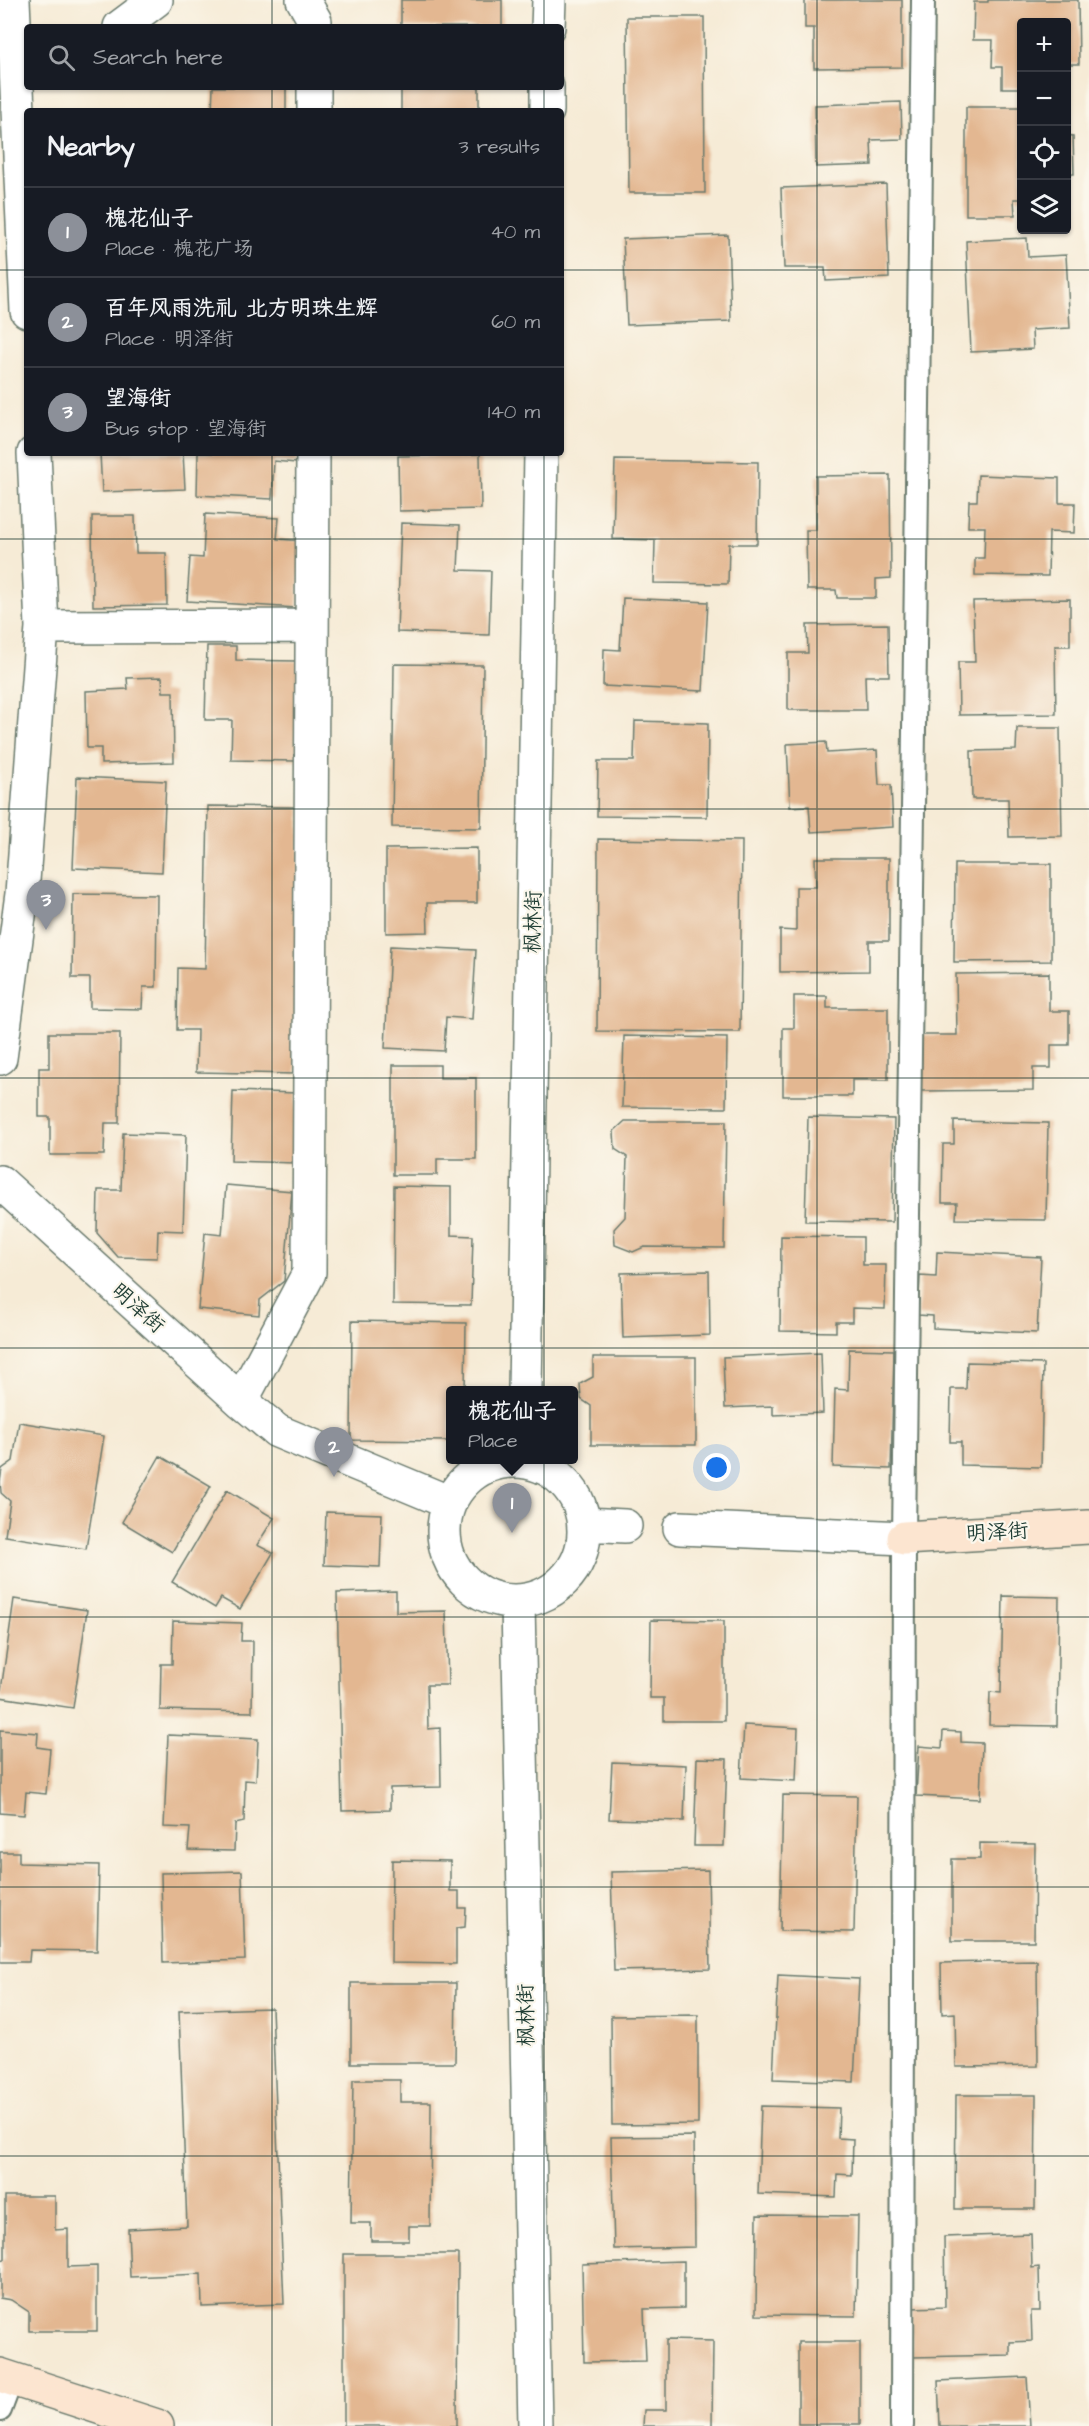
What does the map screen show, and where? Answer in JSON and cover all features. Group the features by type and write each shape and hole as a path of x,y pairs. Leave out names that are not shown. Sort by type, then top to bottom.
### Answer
{"street":[{"path":"14,0 24,252"},
{"path":"124,24 156,0"},
{"path":"303,0 315,24"},
{"path":"548,24 549,0"},
{"path":"314,90 314,108"},
{"path":"547,90 547,108"},
{"path":"0,1058 22,894 42,627 34,456"},
{"path":"241,1401 309,1274 313,456"},
{"name":"枫林街","path":"525,1386 541,456"},
{"path":"42,627 312,626"},
{"name":"明泽街","path":"0,1182 241,1401 278,1431 448,1502"},
{"path":"491,1464 466,1477 448,1502 442,1538 454,1573 482,1596 518,1604 554,1591 578,1562 585,1524 575,1495 553,1472 534,1464"},
{"path":"585,1524 626,1526"},
{"name":"明泽街","path":"904,1538 1089,1527"},
{"path":"680,1528 904,1538"},
{"name":"枫林街","path":"518,1604 535,2426"},
{"path":"6,2376 157,2426"}],"lane":[{"path":"902,2426 904,1538 923,0"},
{"path":"0,2410 6,2376"}],"building":[{"path":"401,0 502,0 502,24 401,24"},
{"path":"805,0 902,0 902,67 814,68 814,28 805,28"},
{"path":"988,0 1078,0 1079,64 1071,64 1071,18 1017,18 1017,88 1002,88 1002,67 992,67 993,40 973,40 974,2 988,2"},
{"path":"627,17 704,17 705,193 629,193"},
{"path":"213,90 286,90 286,108 212,108"},
{"path":"401,90 479,90 479,108 401,108"},
{"path":"901,102 902,139 871,140 872,165 816,167 815,105"},
{"path":"966,107 1017,107 1015,215 966,215"},
{"path":"1071,136 1073,136 1074,174 1071,174"},
{"path":"886,184 889,278 826,281 825,268 784,268 781,188"},
{"path":"728,235 731,321 627,325 623,239"},
{"path":"1027,238 1028,257 1066,255 1070,328 1032,330 1033,349 971,352 966,241"},
{"path":"100,456 183,456 185,489 102,492"},
{"path":"198,456 297,456 296,463 274,461 272,499 197,495"},
{"path":"398,456 480,456 481,509 399,511"},
{"path":"615,460 758,462 757,544 729,544 728,584 654,583 655,540 613,539"},
{"path":"890,475 891,578 876,579 876,598 837,598 836,590 807,590 806,530 816,530 816,476"},
{"path":"978,475 1059,478 1059,503 1075,503 1074,533 1049,532 1048,576 975,575 975,558 984,558 985,527 968,527 969,501 977,501"},
{"path":"205,514 279,518 277,539 302,541 297,608 187,601 190,557 203,558"},
{"path":"92,516 135,516 136,553 166,553 167,605 93,606"},
{"path":"401,523 460,525 458,570 491,571 489,635 397,632"},
{"path":"623,598 708,602 703,691 603,686 604,649 620,650"},
{"path":"1070,599 1070,646 1055,646 1056,714 959,715 958,662 975,662 973,601"},
{"path":"888,624 889,676 865,676 866,710 788,710 788,653 808,653 807,625"},
{"path":"207,646 236,646 236,660 298,661 297,761 231,760 232,720 205,720"},
{"path":"394,664 483,665 481,828 392,827"},
{"path":"162,677 163,692 173,692 174,762 101,764 101,748 87,748 86,691 128,689 127,678"},
{"path":"635,721 708,723 707,817 597,816 598,761 634,761"},
{"path":"1017,728 1060,728 1062,836 1009,837 1008,799 972,799 971,751 1016,750"},
{"path":"826,742 827,753 877,750 879,785 891,785 893,827 811,832 809,806 790,807 787,744"},
{"path":"77,777 166,781 162,872 73,868"},
{"path":"208,806 300,807 296,1074 196,1072 197,1030 177,1030 178,968 205,969"},
{"path":"598,839 742,841 740,1032 597,1031"},
{"path":"477,848 477,903 427,903 428,932 386,933 386,849"},
{"path":"815,858 889,858 889,941 869,941 869,971 780,972 780,930 796,931 796,887 816,887"},
{"path":"955,864 1051,864 1051,961 954,962"},
{"path":"73,894 157,895 156,987 143,987 142,1009 90,1008 90,978 72,978"},
{"path":"390,946 476,950 472,1019 446,1017 444,1051 385,1048"},
{"path":"1049,973 1049,1011 1069,1011 1069,1045 1051,1045 1051,1068 1033,1068 1033,1090 921,1091 920,1035 957,1035 956,974"},
{"path":"794,996 827,996 827,1008 888,1008 888,1080 852,1080 852,1096 783,1096 783,1028 794,1028"},
{"path":"49,1033 120,1033 119,1123 105,1123 104,1155 50,1155 50,1117 39,1117 39,1068 49,1068"},
{"path":"624,1036 727,1038 726,1108 622,1107"},
{"path":"393,1065 440,1065 440,1078 476,1078 476,1159 437,1159 437,1175 393,1175"},
{"path":"233,1091 297,1093 295,1163 231,1161"},
{"path":"808,1117 894,1119 892,1222 805,1221"},
{"path":"625,1121 726,1121 724,1248 644,1247 633,1252 615,1245 614,1229 625,1217 627,1157 615,1149 614,1131"},
{"path":"954,1121 1048,1123 1046,1220 956,1219 957,1203 942,1203 943,1144 954,1144"},
{"path":"123,1133 186,1135 183,1231 158,1230 157,1258 118,1257 97,1233 98,1190 121,1190"},
{"path":"226,1185 292,1191 284,1281 260,1300 259,1315 198,1309 205,1233 222,1235"},
{"path":"394,1186 451,1187 451,1235 473,1236 471,1305 393,1304"},
{"path":"781,1236 863,1237 863,1265 886,1265 885,1309 852,1308 852,1322 836,1322 836,1332 780,1331"},
{"path":"937,1252 1041,1257 1037,1333 933,1328 933,1316 918,1315 920,1276 936,1277"},
{"path":"709,1271 710,1335 623,1338 621,1273"},
{"path":"352,1321 466,1323 465,1386 446,1386 446,1441 351,1440"},
{"path":"849,1349 894,1350 891,1469 833,1467 835,1389 848,1390"},
{"path":"821,1353 823,1413 773,1415 773,1406 725,1408 723,1357"},
{"path":"593,1357 696,1357 696,1445 591,1445 591,1406 581,1399 580,1384 593,1377"},
{"path":"967,1362 1043,1364 1041,1467 961,1465 961,1442 950,1442 951,1389 966,1389"},
{"path":"19,1422 104,1436 86,1549 5,1536 10,1501 1,1493 0,1482 2,1469 13,1461"},
{"path":"160,1456 211,1486 172,1552 122,1522"},
{"path":"227,1490 274,1518 257,1545 273,1553 240,1609 221,1598 215,1608 172,1582"},
{"path":"326,1512 382,1514 380,1567 324,1565"},
{"path":"396,1591 396,1612 446,1611 448,1685 427,1685 428,1729 440,1728 441,1787 390,1788 390,1810 342,1811 337,1593"},
{"path":"1003,1596 1059,1597 1057,1726 989,1725 990,1692 1001,1693"},
{"path":"14,1599 87,1610 73,1708 0,1697"},
{"path":"651,1620 724,1621 724,1721 664,1721 664,1698 650,1698"},
{"path":"173,1621 242,1623 241,1641 253,1641 252,1712 160,1710 161,1664 172,1664"},
{"path":"744,1725 798,1728 796,1781 741,1778"},
{"path":"0,1730 38,1733 37,1747 50,1749 46,1794 26,1792 24,1815 0,1813"},
{"path":"943,1731 961,1732 961,1742 982,1743 980,1799 916,1796 919,1746 942,1748"},
{"path":"168,1735 258,1739 256,1781 245,1780 244,1822 235,1824 234,1851 188,1850 190,1828 164,1827"},
{"path":"697,1758 727,1759 724,1846 694,1846"},
{"path":"612,1762 686,1765 684,1821 609,1819"},
{"path":"783,1795 857,1796 854,1932 780,1931"},
{"path":"980,1843 1035,1844 1034,1941 952,1941 952,1859 980,1859"},
{"path":"0,1852 19,1852 19,1863 99,1865 97,1951 30,1950 29,1962 0,1962"},
{"path":"392,1860 450,1861 450,1891 459,1891 459,1908 466,1908 465,1927 456,1928 456,1964 391,1963"},
{"path":"708,1870 710,1969 614,1971 611,1872"},
{"path":"242,1871 245,1960 163,1963 161,1873"},
{"path":"1037,1961 1038,2066 956,2067 955,2013 942,2014 941,1963"},
{"path":"778,1975 859,1979 854,2082 773,2079"},
{"path":"351,1983 456,1983 455,2063 351,2063"},
{"path":"272,2008 284,2304 202,2307 201,2274 130,2277 128,2229 187,2226 179,2011"},
{"path":"698,2015 698,2124 612,2125 611,2016"},
{"path":"353,2080 400,2080 400,2102 431,2102 430,2226 409,2226 409,2241 371,2241 371,2223 351,2223"},
{"path":"956,2095 1036,2095 1035,2209 955,2209"},
{"path":"761,2106 839,2108 838,2138 853,2139 852,2175 837,2174 836,2197 758,2194"},
{"path":"694,2136 695,2247 614,2249 611,2137"},
{"path":"5,2196 55,2196 55,2230 68,2229 68,2267 97,2266 97,2331 29,2331 29,2312 11,2300 0,2298 0,2260 5,2259"},
{"path":"757,2215 858,2216 856,2316 756,2315"},
{"path":"1031,2234 1032,2268 1039,2267 1040,2311 1031,2311 1032,2341 1010,2342 1010,2355 912,2357 911,2308 945,2307 944,2237"},
{"path":"344,2254 458,2254 457,2426 344,2426"},
{"path":"684,2261 684,2308 644,2309 646,2361 584,2362 582,2264"},
{"path":"666,2340 713,2341 712,2426 643,2426 644,2410 666,2410"},
{"path":"798,2342 860,2342 860,2424 798,2424"},
{"path":"1027,2377 1030,2426 940,2426 938,2381"}],"place":[{"name":"望海街","path":"46,930"},
{"name":"百年风雨洗礼 北方明珠生辉","path":"334,1477"},
{"name":"槐花仙子","path":"512,1533"}]}
